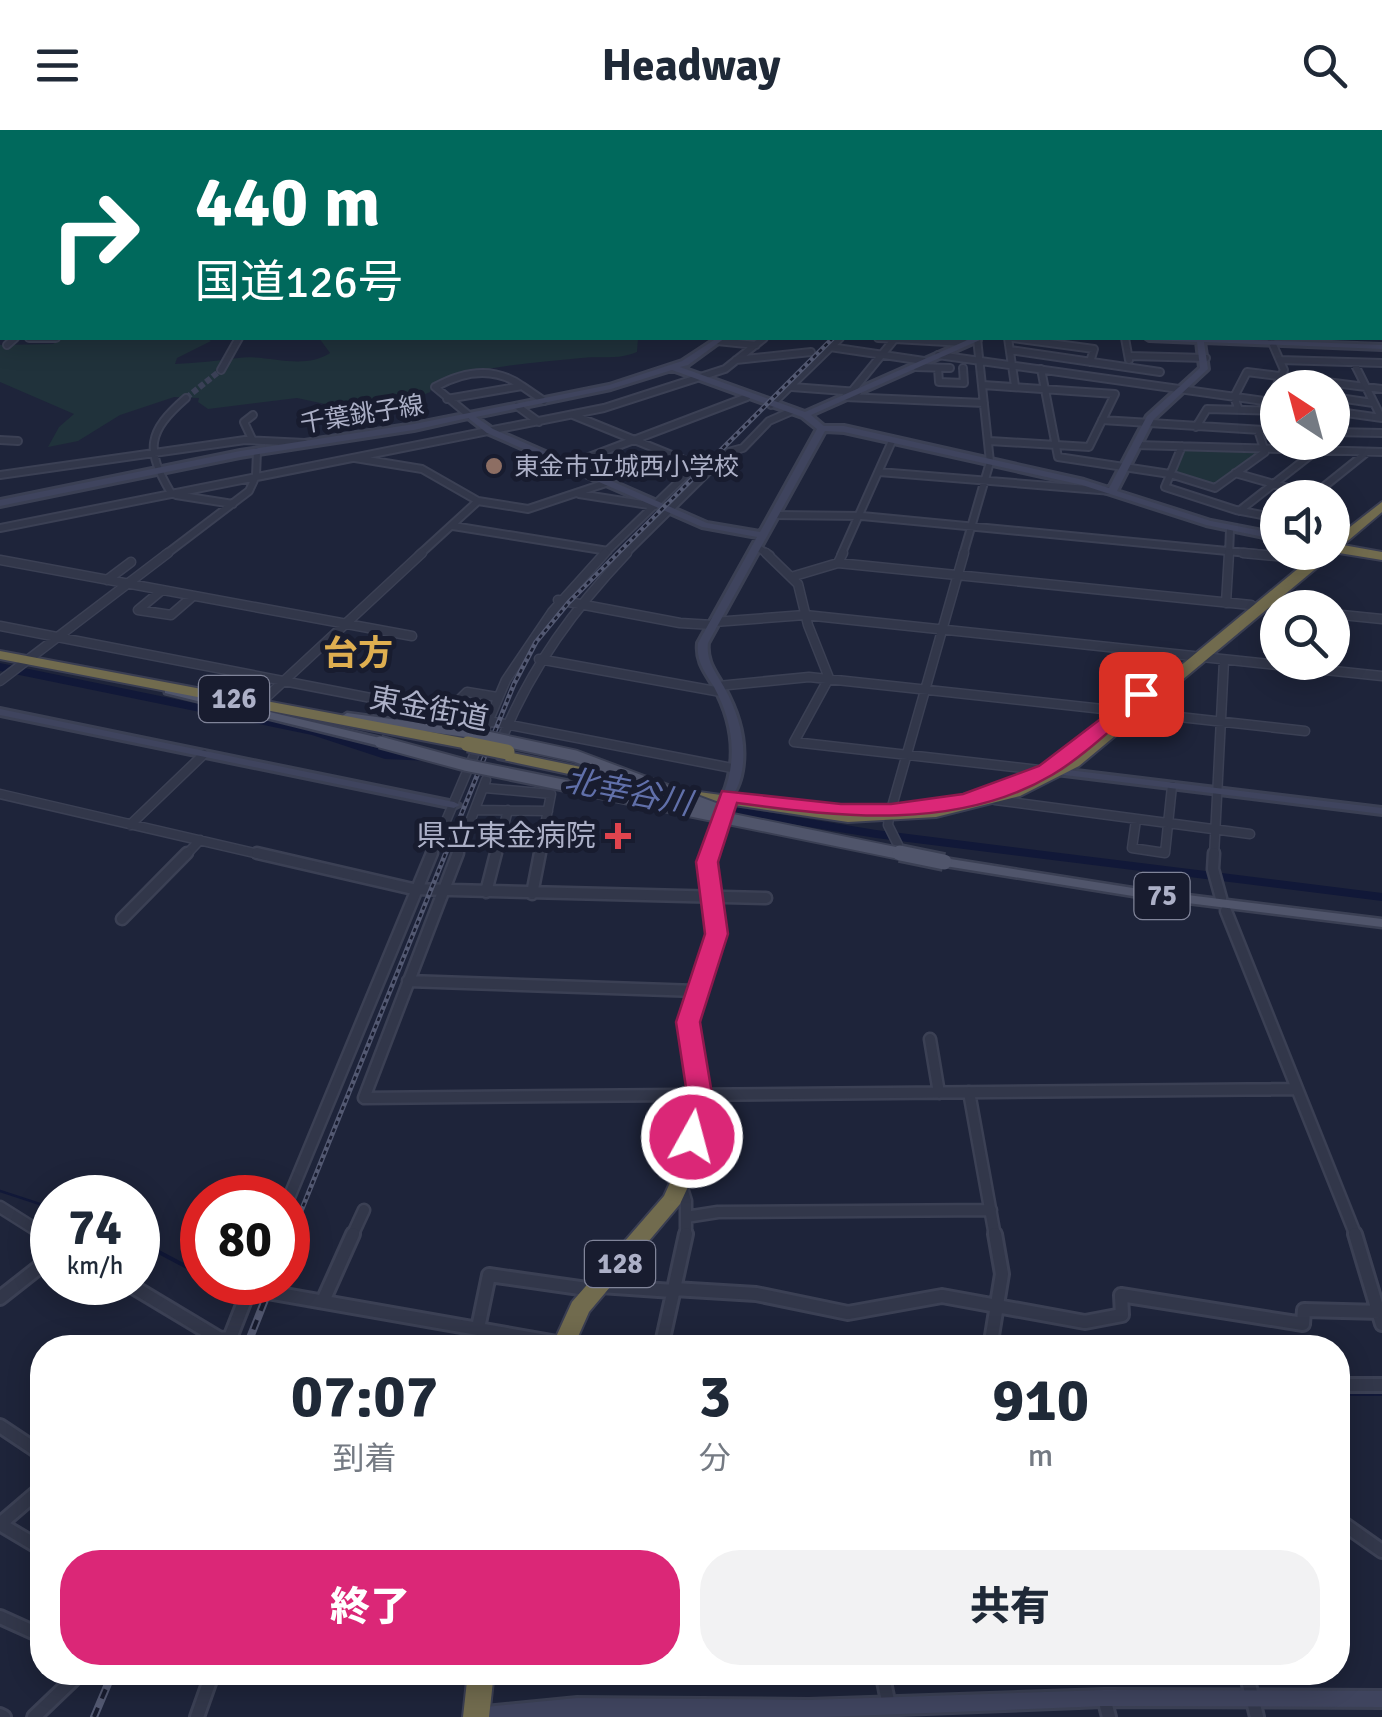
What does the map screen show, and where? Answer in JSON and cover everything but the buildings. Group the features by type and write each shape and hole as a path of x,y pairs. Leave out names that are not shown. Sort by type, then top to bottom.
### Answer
{"highway":[{"path":"1350,524 1382,498"},
{"name":"126","path":"1350,533 1382,506"},
{"path":"1350,552 1382,556"},
{"name":"126","path":"1280,590 1299,570"},
{"name":"126","path":"1284,590 1307,570"},
{"name":"126","path":"728,798 825,816 891,819 995,800 1053,771 1194,657 1260,610"},
{"name":"東金街道","path":"0,657 169,691 504,748 728,798"},
{"name":"東金街道","path":"24,662 469,742"},
{"name":"126","path":"891,819 1000,791 1053,771"},
{"name":"128","path":"569,1335 569,1326 596,1288 664,1212 681,1185 699,1094 688,1022 717,934 708,850 728,798"},
{"path":"476,1717 479,1685"}],"main road":[{"name":"75","path":"169,691 465,766 944,862 1122,890 1382,923"},
{"name":"75","path":"469,742 575,756 706,807 944,862"}],"street":[{"path":"7,345 13,340"},
{"path":"221,370 239,340"},
{"name":"千葉銚子線","path":"0,503 257,451 470,416 611,387 674,368 717,340"},
{"path":"724,340 756,346"},
{"path":"2,529 346,457 573,415 699,379 736,360 762,340"},
{"path":"771,405 838,340"},
{"path":"852,393 894,340 964,343"},
{"path":"805,415 972,340"},
{"path":"898,844 891,819 906,754 990,462 977,340"},
{"path":"1011,340 1015,386"},
{"path":"1026,340 1094,349 1090,362"},
{"path":"1126,340 1131,356"},
{"path":"1112,490 1157,410 1202,374 1206,358 1200,340"},
{"path":"1284,370 1271,340 1382,347"},
{"path":"830,347 924,362"},
{"path":"1010,350 1160,372"},
{"path":"736,360 812,352"},
{"path":"938,355 1260,400"},
{"path":"1124,366 1131,356"},
{"path":"1131,356 1206,358"},
{"path":"1152,385 1169,357"},
{"path":"1280,360 1382,364"},
{"path":"1321,362 1324,370"},
{"path":"1354,362 1381,418"},
{"path":"913,367 950,368"},
{"path":"674,368 805,415 822,428 1112,490 1230,528 1260,534"},
{"path":"938,368 939,382 964,383 963,368"},
{"path":"1041,369 1058,458 1170,474 1215,488 1260,456"},
{"path":"544,400 506,373 482,372 436,387 490,431 716,529 762,535"},
{"path":"1239,410 1234,397 1247,372 1260,374"},
{"path":"983,385 1115,394 1088,447 990,440"},
{"path":"447,399 522,386"},
{"path":"792,386 984,402"},
{"path":"1350,386 1382,389"},
{"path":"568,465 747,397"},
{"path":"170,493 158,471 156,424 186,398"},
{"path":"1350,399 1373,402"},
{"path":"517,406 539,422"},
{"path":"1196,427 1207,409 1260,411"},
{"path":"504,748 507,725 539,659 579,603 728,452 743,448 769,421 792,411"},
{"path":"1350,414 1381,418"},
{"path":"252,439 244,422 253,415"},
{"path":"298,1175 487,720 518,655 558,600 696,465 573,415"},
{"path":"1102,420 1258,430 1260,436"},
{"path":"728,798 737,769 738,740 720,689 700,654 822,428"},
{"path":"1350,432 1382,433"},
{"path":"0,475 252,439 306,443"},
{"path":"0,440 18,440"},
{"path":"838,563 892,441"},
{"path":"1136,445 1260,448"},
{"path":"1182,446 1165,486 1260,515"},
{"path":"1350,450 1382,452"},
{"path":"0,681 249,492 256,476 257,451"},
{"path":"1331,480 1367,452"},
{"path":"346,457 422,469 478,501 528,508 609,482"},
{"path":"1278,480 1301,460"},
{"path":"879,472 1112,490"},
{"path":"1235,473 1260,480"},
{"path":"170,493 232,504"},
{"path":"572,494 656,505"},
{"path":"1239,510 1260,494"},
{"path":"260,704 478,501"},
{"path":"774,515 862,516 1260,553"},
{"path":"454,526 608,551"},
{"path":"1132,528 1132,542"},
{"path":"1226,603 1230,528"},
{"path":"756,548 772,556 798,584 805,615 829,678 794,742 1382,811"},
{"path":"0,560 412,636"},
{"path":"107,580 132,562"},
{"path":"792,577 838,563 1260,607"},
{"path":"162,590 138,610 172,616 193,596"},
{"path":"558,600 680,623 714,624 805,615 1382,676"},
{"path":"1350,616 1382,619"},
{"path":"0,626 737,769"},
{"path":"539,659 720,689 784,678 829,678 1305,732"},
{"path":"1221,898 1213,869 1224,660"},
{"path":"446,713 467,692 497,697"},
{"path":"0,712 454,806"},
{"path":"130,825 204,754"},
{"path":"532,894 550,794 486,784 364,1098 1297,1089"},
{"path":"1136,820 1132,848 1165,853 1172,786"},
{"path":"0,794 418,889 766,898"},
{"path":"995,800 1250,834"},
{"path":"477,810 548,811"},
{"path":"486,892 508,810"},
{"path":"122,919 200,840"},
{"path":"478,1328 489,1274 596,1288 756,1294 848,1313 942,1296 1085,1322 1122,1315 1121,1295 1303,1324 1304,1310 1381,1316 1357,1238 1226,911"},
{"path":"408,980 697,990"},
{"path":"930,1039 939,1093"},
{"path":"969,1092 1002,1274 992,1335"},
{"path":"663,1335 686,1217 686,1194 681,1185"},
{"path":"0,1207 30,1226"},
{"path":"323,1301 364,1210"},
{"path":"686,1217 718,1212 991,1210"},
{"path":"0,1298 30,1274"},
{"path":"310,1298 514,1335"},
{"path":"160,1303 215,1335"},
{"path":"231,1335 243,1305"},
{"path":"1350,1385 1382,1385"},
{"path":"0,1426 30,1446"},
{"path":"30,1498 0,1524 30,1542"},
{"path":"1350,1528 1382,1551"},
{"path":"0,1617 30,1631"},
{"path":"34,1717 67,1685"},
{"path":"198,1717 209,1685"},
{"path":"884,1685 888,1706"},
{"path":"476,1717 577,1707 1255,1708 1382,1698"}],"shaded area":[{"path":"58,340 211,341 177,358 175,364 250,357 308,361 330,353 320,340 638,340 637,352 630,354 488,369 433,383 430,392 421,396 325,404 297,398 208,409 198,402 199,398 174,397 120,415 78,441 48,447 59,427 74,414 0,382 0,345 53,344"},
{"path":"1186,448 1260,452 1214,485 1174,473"}],"waterway":[{"name":"北幸谷川","path":"0,667 315,732 385,755 431,757"},
{"name":"北幸谷川","path":"644,796 876,834 1382,897"},
{"path":"0,1191 30,1201"},
{"path":"160,1253 180,1263"},
{"path":"457,1332 473,1335"},
{"path":"1350,1394 1382,1394"}],"tunnel":[{"path":"186,398 221,370"}],"railway":[{"path":"310,1189 514,684 536,642 569,602 831,340"},
{"path":"251,1335 263,1305"},
{"path":"94,1717 108,1685"}],"place":[{"name":"東金市立城西小学校","path":"494,466"},
{"name":"県立東金病院","path":"618,836"}],"district":[{"name":"台方","path":"358,653"}],"route":[{"path":"692,1137 699,1094 688,1022 717,934 708,850 729,795 841,810 891,810 965,800 1000,791 1046,770 1141,694"}]}
